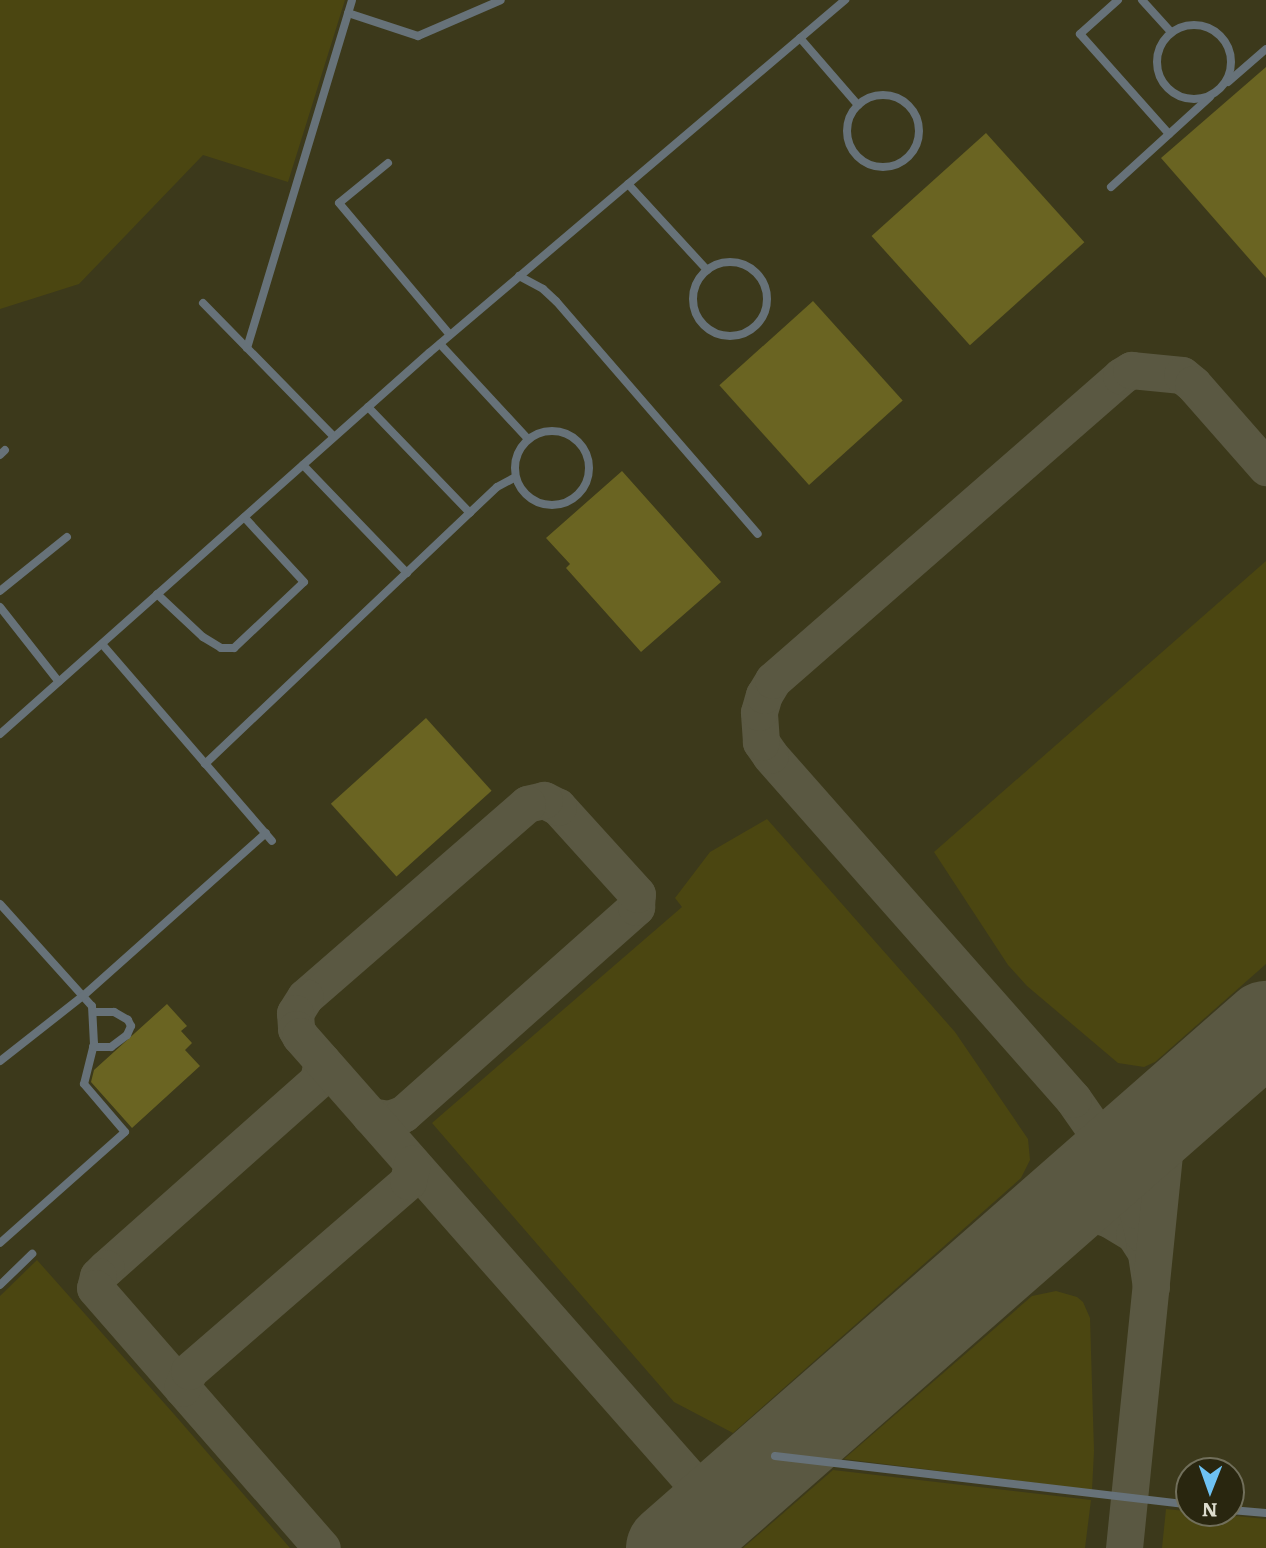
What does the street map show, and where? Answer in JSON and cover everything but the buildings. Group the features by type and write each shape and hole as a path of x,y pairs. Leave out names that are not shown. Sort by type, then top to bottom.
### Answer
{"lane":[{"path":"247,348 352,0"},
{"path":"348,13 418,36 501,0"},
{"path":"0,734 450,335 845,0"},
{"path":"1118,0 1080,34 1168,134"},
{"path":"1142,0 1171,32"},
{"path":"1193,24 1205,26 1224,40 1230,50 1230,74 1215,93 1191,99 1168,88 1157,66 1162,42 1171,32 1193,24"},
{"path":"800,38 858,105"},
{"path":"1111,187 1266,49"},
{"path":"890,96 910,108 916,117 918,140 905,159 883,167 871,165 852,150 847,127 858,105 867,99 890,96"},
{"path":"388,163 340,203 450,335"},
{"path":"628,184 706,270"},
{"path":"717,264 741,264 760,277 766,288 765,312 751,330 726,337 704,326 696,316 693,291 706,270 717,264"},
{"path":"519,276 543,289 556,301 758,534"},
{"path":"203,303 334,438"},
{"path":"440,344 528,439"},
{"path":"368,407 470,513"},
{"path":"551,431 573,438 587,457 587,480 573,499 548,505 526,495 516,477 515,460 528,439 551,431"},
{"path":"303,465 407,573"},
{"path":"205,764 497,488 516,477"},
{"path":"157,594 203,637 221,648 234,648 304,582 244,517"},
{"path":"0,591 67,537"},
{"path":"0,609 59,682"},
{"path":"102,644 272,841"},
{"path":"0,1061 83,996 265,833"},
{"path":"0,904 83,996 94,1012 93,1047 85,1084 125,1132 0,1243"},
{"path":"93,1047 111,1047 127,1035 131,1026 128,1020 114,1012 94,1012"},
{"path":"0,1285 32,1254"},
{"path":"775,1456 1175,1503"},
{"path":"1245,1511 1266,1513"}],"shaded area":[{"path":"0,0 1266,0 1266,1548 0,1548"},
{"path":"0,0 345,0 288,182 203,155 79,284 0,309"},
{"path":"1266,561 1266,964 1155,1062 1144,1067 1118,1063 1027,986 1008,965 934,852"},
{"path":"767,819 955,1032 1028,1139 1030,1160 1021,1178 733,1433 674,1402 432,1123 682,907 675,898 710,852"},
{"path":"37,1260 290,1548 0,1548 0,1296"},
{"path":"1056,1291 1077,1297 1083,1302 1090,1318 1094,1451 1092,1490 844,1459 1032,1296"},
{"path":"833,1470 1091,1500 1085,1548 743,1548"},
{"path":"1166,1509 1175,1510 1175,1527 1245,1527 1245,1517 1266,1519 1266,1548 1162,1548"}],"taxiway":[{"path":"1151,1287 1137,1210 1096,1132 1073,1099 770,755 761,742 759,712 764,695 773,680 1131,370 1182,375 1266,467"},
{"path":"370,1116 389,1119 403,1114 636,907 637,894 558,807 544,800 527,804 305,997 295,1013 296,1029 300,1036 707,1498 706,1516"},
{"path":"322,1061 318,1080 106,1268 98,1276 95,1288 322,1548"},
{"path":"1124,1548 1164,1152 1170,1126 1183,1099"},
{"path":"182,1388 189,1371 408,1181 412,1163"},
{"path":"1052,1213 1091,1213 1109,1219 1134,1234 1147,1254"}],"runway":[{"path":"671,1548 1266,1026"}]}
